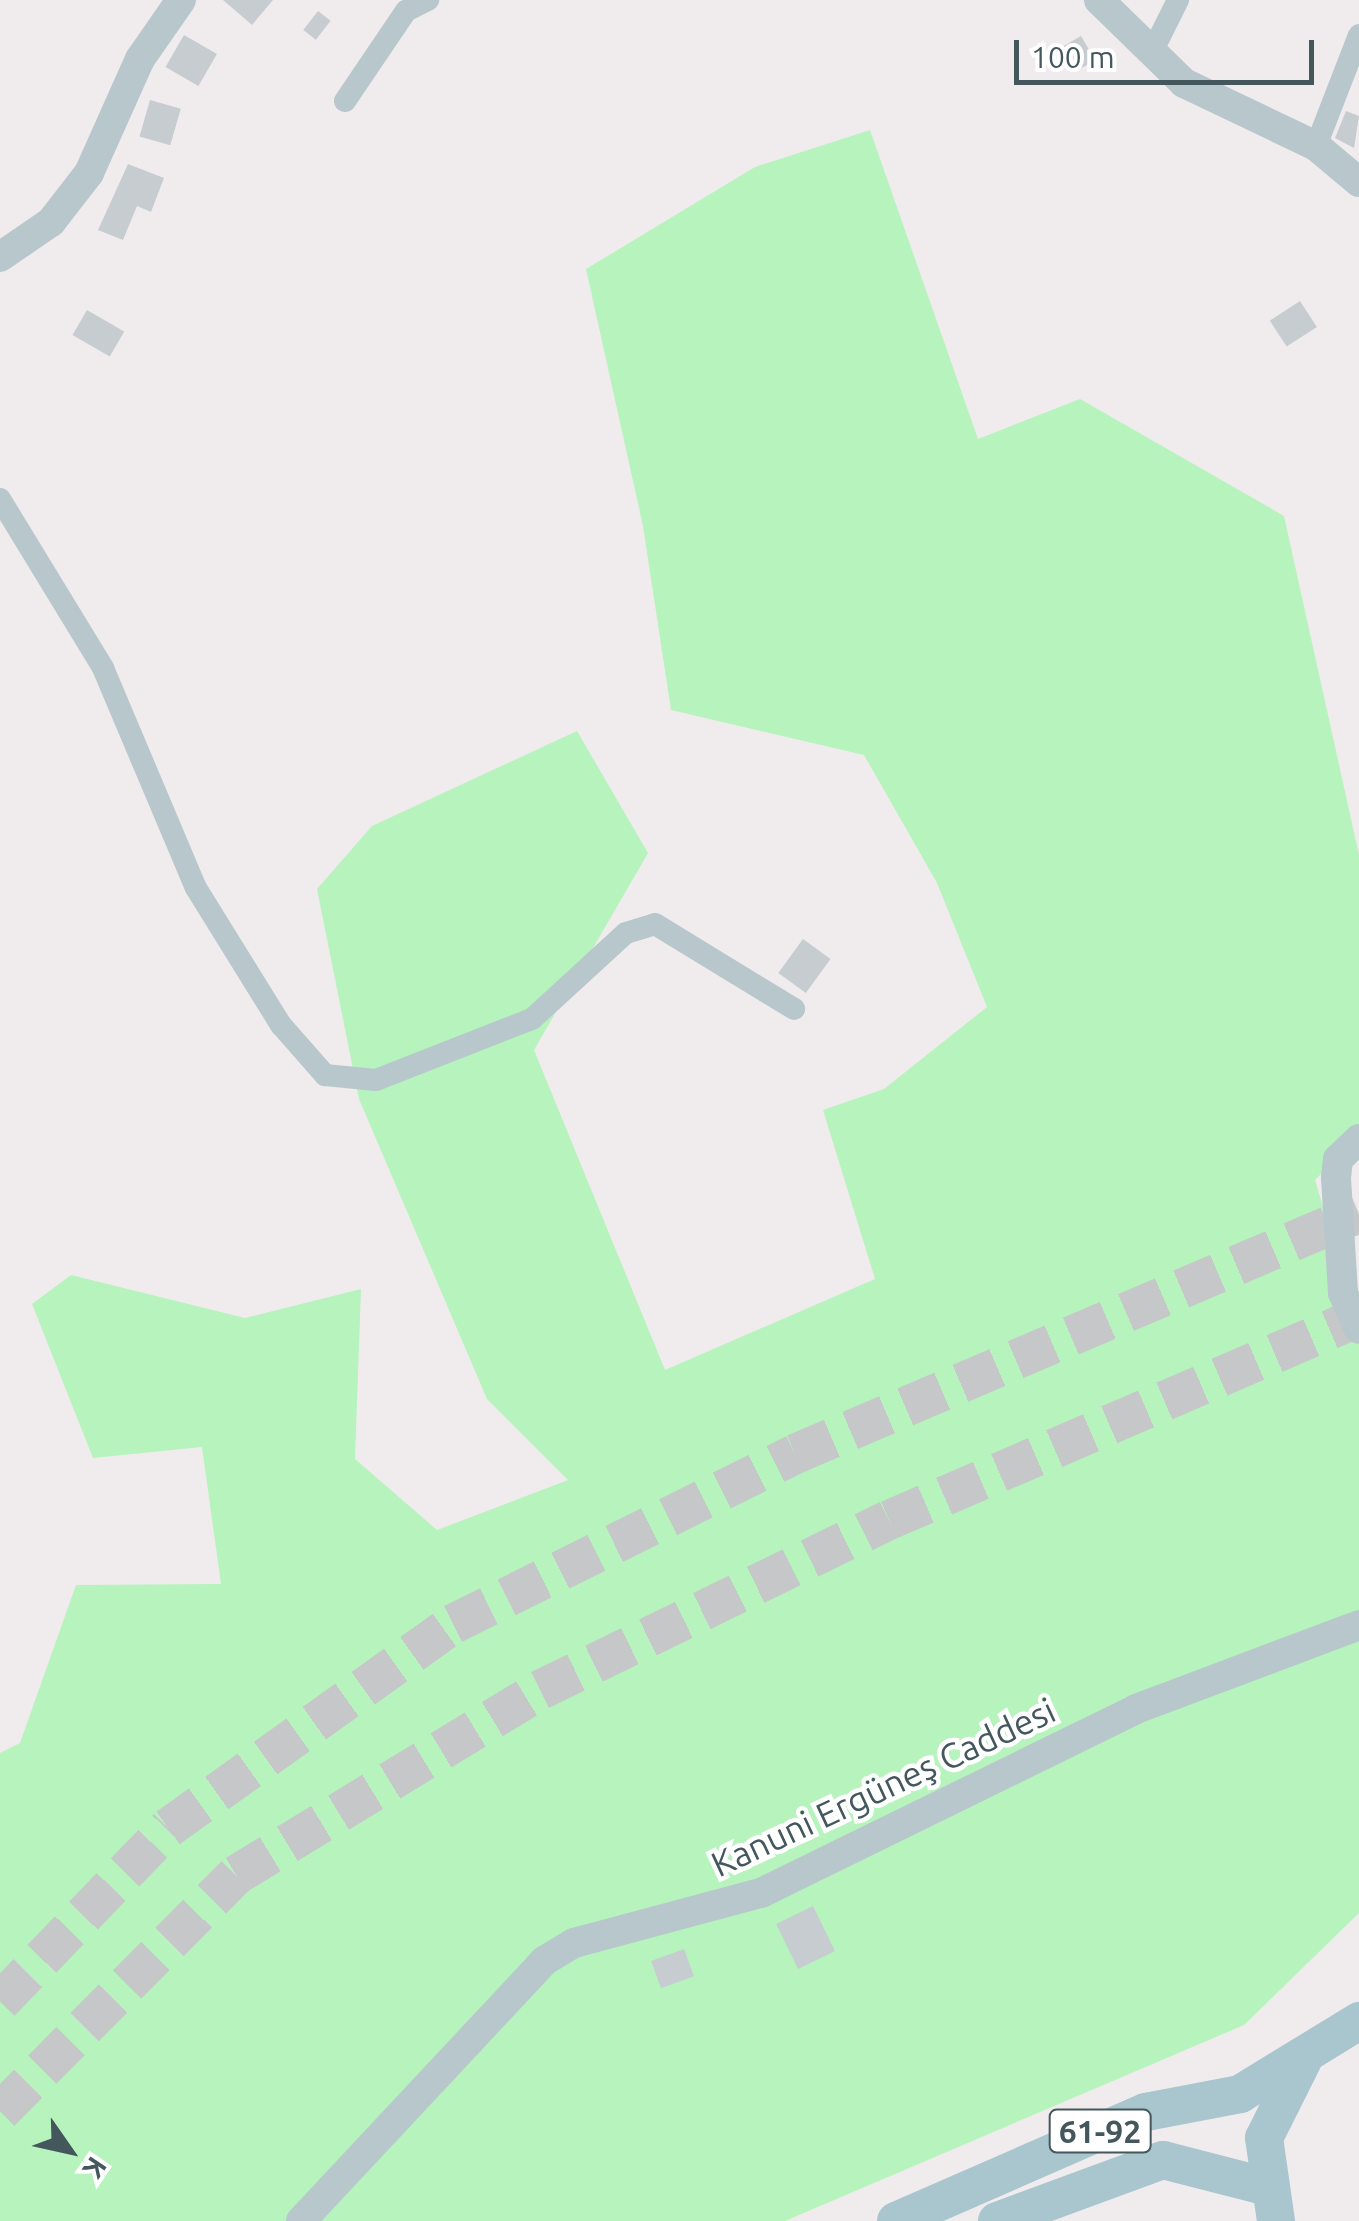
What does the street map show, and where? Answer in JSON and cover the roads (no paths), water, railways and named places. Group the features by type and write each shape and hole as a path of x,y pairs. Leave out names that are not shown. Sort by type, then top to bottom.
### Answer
{"main road":[{"name":"61-92","path":"896,2221 1146,2112 1240,2094 1359,2021"},
{"name":"61-92","path":"997,2221 1164,2160 1270,2204 1269,2123 1307,2054"}],"street":[{"path":"345,101 406,12 428,0"},
{"path":"1099,0 1184,83 1316,146 1359,182"},
{"path":"1153,50 1178,0"},
{"path":"0,258 51,222 89,173 140,58 171,4"},
{"path":"1316,146 1359,35"},
{"path":"0,500 103,668 196,888 281,1025 326,1075 376,1080 532,1020 626,933 655,924 794,1009"},
{"path":"1359,1139 1338,1159 1336,1178 1343,1293 1359,1329"},
{"name":"Kanuni Ergüneş Caddesi","path":"301,2221 544,1961 574,1943 760,1893 1136,1709 1359,1625"}],"tunnel":[{"path":"0,2002 168,1828 453,1624 795,1454 1359,1213"},
{"path":"0,2112 236,1875 540,1690 889,1520 1359,1317"}]}
